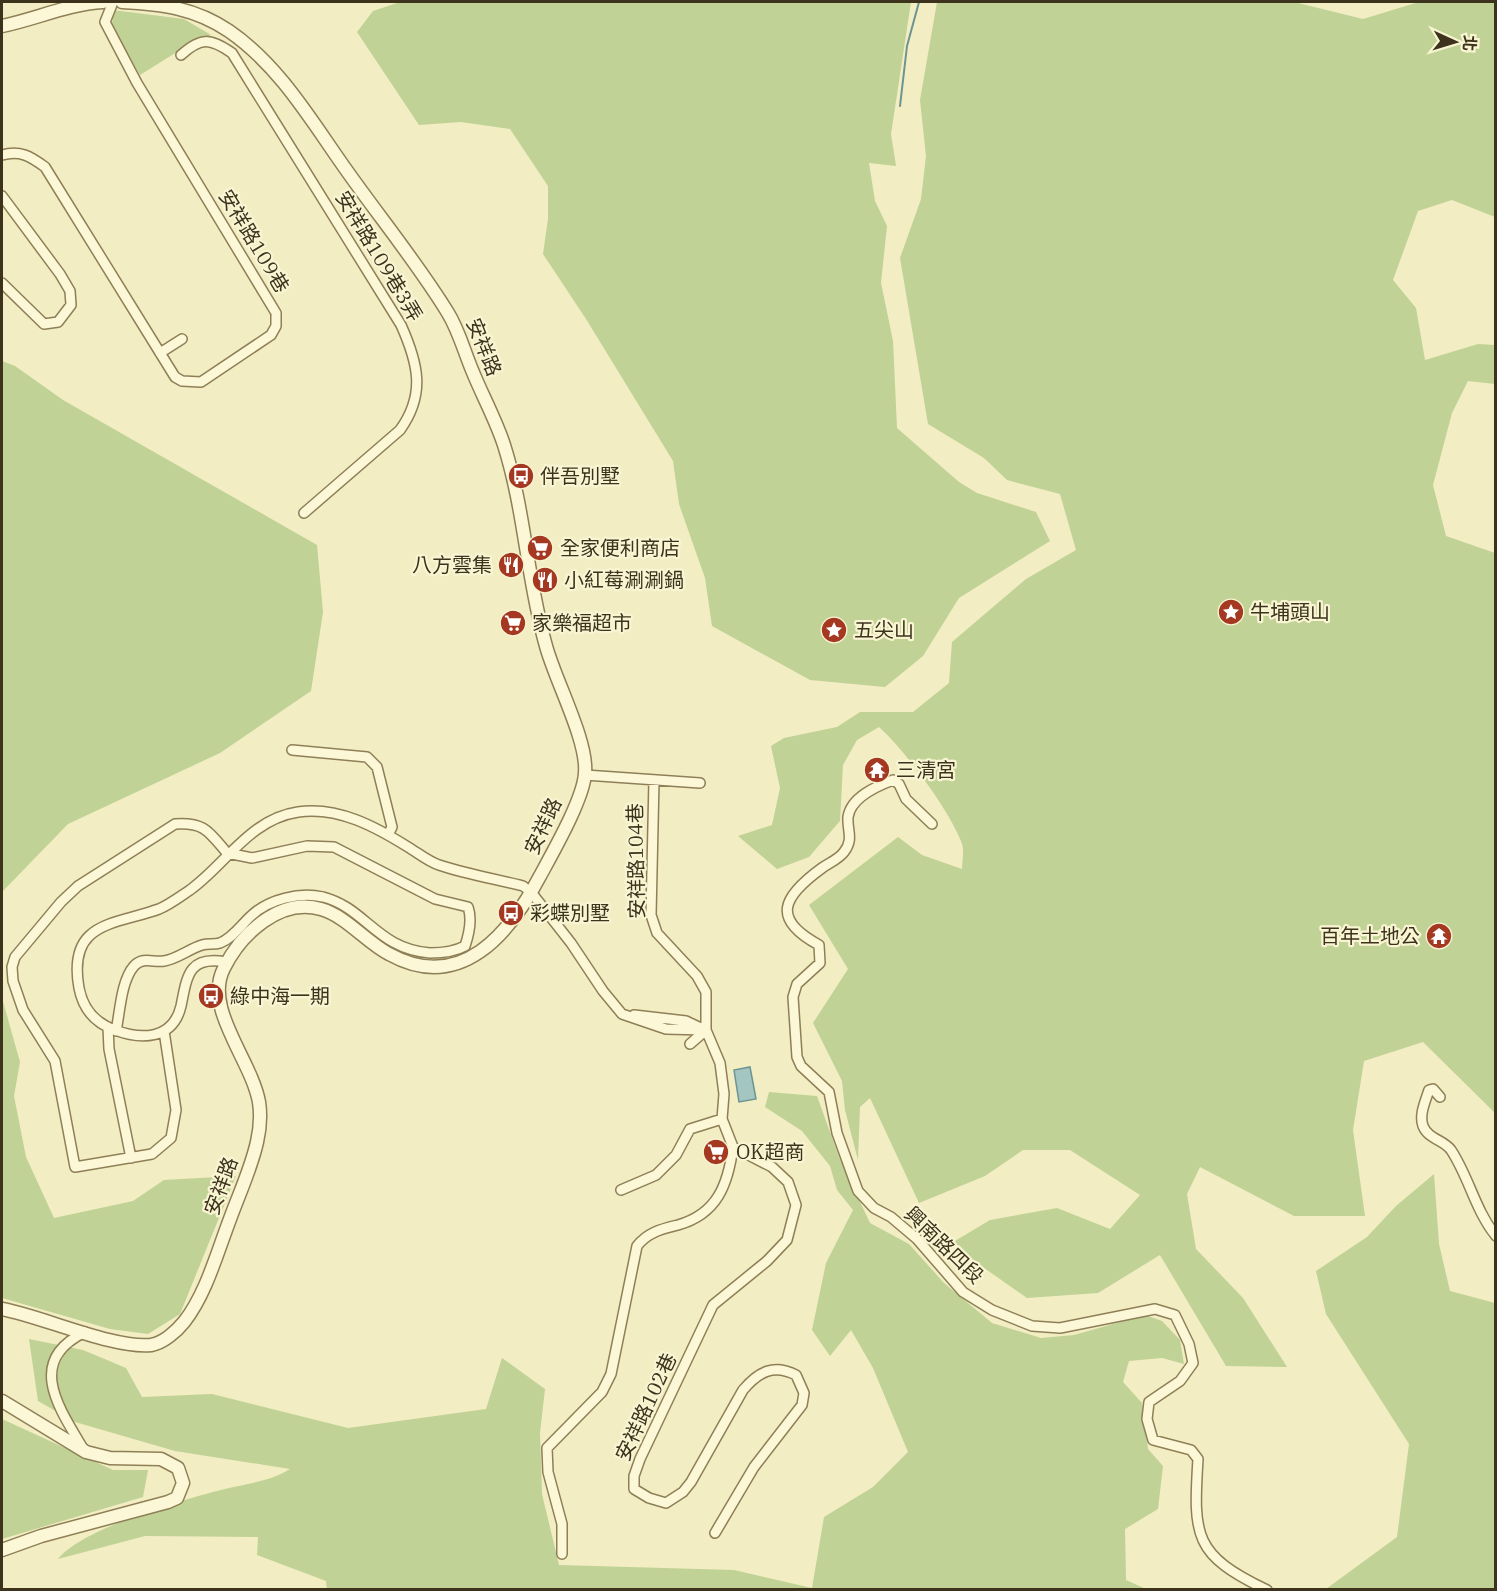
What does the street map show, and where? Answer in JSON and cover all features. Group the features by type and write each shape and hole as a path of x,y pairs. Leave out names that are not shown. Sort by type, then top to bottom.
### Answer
{"street":[{"path":"2,26 34,20 84,3 103,2"},
{"name":"安祥路109巷","path":"2,155 12,152 29,155 45,167 176,377 182,381 201,382 271,335 276,326 276,313 137,84 105,22 113,2"},
{"name":"安祥路","path":"2,1309 113,1340 149,1345 163,1341 180,1327 208,1276 257,1145 260,1106 254,1080 220,1008 217,993 220,975 226,962 248,934 263,921 291,907 303,906 326,910 391,956 416,963 445,965 469,958 497,941 520,913 576,801 585,775 582,745 561,693 536,606 515,487 503,442 450,316 397,238 268,63 226,29 177,6 122,2"},
{"name":"安祥路109巷3弄","path":"181,55 193,44 206,41 217,42 232,53 401,325 411,347 417,372 417,391 415,406 408,420 400,430 304,513"},
{"path":"2,196 60,274 70,291 71,306 58,322 44,324 2,284"},
{"path":"160,353 182,339"},
{"path":"292,750 367,757 373,760 377,767 392,827 388,835"},
{"name":"安祥路104巷","path":"585,775 700,783"},
{"name":"安祥路104巷","path":"654,780 651,915 657,933 697,976 706,992 706,1030"},
{"name":"興南路四段","path":"932,825 906,799 899,784 893,780 886,783 853,804 848,817 851,842 843,855 820,869 788,901 786,912 797,933 819,945 820,954 820,963 797,984 793,997 797,1057 801,1066 829,1092 837,1133 858,1191 873,1208 891,1217 916,1239 963,1292 992,1310 1032,1326 1060,1328 1155,1310 1175,1315 1189,1344 1193,1363 1180,1381 1149,1402 1147,1419 1153,1440 1191,1450 1198,1459 1197,1527 1201,1537 1216,1561 1232,1573 1267,1590"},
{"path":"226,962 206,961 190,970 183,986 180,1009 164,1031 144,1038 112,1029 95,1020 82,1003 77,976 81,949 97,927 135,914 160,909 192,888 227,853 260,826 299,812 332,814 366,822 438,865 523,886 531,892 571,943 603,991 622,1014 666,1029 706,1030"},
{"path":"131,1158 109,1048 112,1029 136,964 142,960 166,961 202,945 219,943 228,939 260,909 280,899 295,896 322,897 341,904 393,944 406,949 451,952 465,946 470,911 468,907 427,895 344,850 307,846 244,858 227,853 205,828 192,823 175,824 78,886 61,902 15,957 12,967 13,981 23,1010 55,1061 75,1167 131,1158 152,1154 171,1138 175,1127 176,1110 164,1031"},
{"path":"690,1044 706,1030"},
{"path":"562,1554 562,1524 548,1472 547,1448 602,1392 611,1374 637,1246 658,1230 694,1220 708,1212 727,1177 733,1148 722,1119 724,1094 720,1063 706,1030"},
{"path":"1440,1097 1433,1089 1429,1090 1421,1116 1423,1128 1433,1138 1449,1147 1482,1219 1496,1236"},
{"path":"621,1190 656,1175 676,1155 690,1129 722,1119"},
{"name":"安祥路102巷","path":"715,1533 754,1467 802,1405 804,1393 796,1375 784,1369 767,1369 752,1379 743,1390 691,1482 666,1503 649,1498 634,1489 634,1476 692,1352 702,1324 713,1305 787,1240 796,1205 788,1182 772,1167 733,1148"},
{"path":"86,1332 67,1341 56,1354 50,1372 55,1393 69,1425 86,1452"},
{"path":"2,1401 86,1452 110,1458 161,1459 178,1468 181,1474 181,1491 168,1503 41,1536 2,1550"}],"green space":[{"path":"400,2 911,2 891,134 896,166 869,163 875,201 887,226 881,283 893,341 897,428 959,482 977,493 1036,512 1050,541 959,598 923,656 885,687 810,680 712,626 705,578 679,504 673,461 586,319 543,254 548,219 548,186 510,129 461,122 419,125 357,32 373,11"},
{"path":"937,2 1294,2 1363,19 1419,2 1495,2 1495,217 1452,200 1418,211 1393,280 1416,308 1425,360 1478,344 1495,345 1495,384 1468,381 1452,413 1433,485 1446,536 1495,553 1495,1113 1423,1042 1364,1061 1353,1130 1365,1216 1294,1216 1200,1167 1187,1194 1196,1249 1243,1298 1287,1367 1226,1366 1160,1255 1098,1293 1027,1298 950,1244 990,1220 1057,1208 1110,1229 1140,1195 1070,1150 1023,1150 985,1176 919,1203 870,1098 860,1107 858,1160 845,1110 842,1081 813,1023 848,969 809,905 898,837 922,855 962,869 963,855 961,841 955,828 936,797 901,750 879,727 857,740 843,765 840,821 809,857 777,869 738,836 772,825 780,788 771,746 784,738 837,727 860,712 913,712 949,683 952,642 1026,579 1076,550 1060,494 1007,480 984,458 928,424 900,258 921,199 926,156 920,100"},
{"path":"113,10 184,19 211,35 193,42 140,75 112,26"},
{"path":"2,361 15,366 63,400 317,545 323,612 311,691 220,753 68,824 2,892"},
{"path":"2,998 20,1062 14,1096 26,1157 54,1218 133,1201 164,1180 236,1176 180,1314 148,1334 110,1329 2,1298"},
{"path":"769,1092 817,1096 839,1157 870,1223 909,1244 944,1283 992,1323 1041,1338 1074,1335 1145,1315 1162,1321 1180,1340 1184,1364 1162,1358 1129,1361 1123,1382 1142,1403 1148,1449 1163,1466 1158,1509 1125,1529 1126,1580 1146,1589 327,1590 326,1581 257,1555 258,1537 145,1536 58,1559 71,1547 89,1536 137,1516 188,1499 268,1479 290,1469 175,1451 75,1422 38,1401 29,1339 83,1350 126,1368 142,1397 212,1394 348,1428 486,1409 502,1358 545,1389 540,1433 542,1494 559,1565 734,1570 812,1588 824,1517 873,1487 908,1452 873,1368 851,1330 830,1356 812,1330 826,1263 853,1210 837,1190 830,1166 802,1131 765,1107"},
{"path":"1434,1174 1439,1244 1450,1291 1495,1303 1495,1589 1326,1589 1397,1537 1409,1444 1326,1314 1316,1271 1367,1237 1396,1206"},
{"path":"2,1419 113,1470 148,1470 143,1497 2,1539"}],"water":[{"path":"750,1067 756,1099 739,1102 734,1070"}],"waterway":[{"path":"900,106 907,46 919,2"}],"place":[{"name":"伴吾別墅","path":"521,476"},
{"name":"全家便利商店","path":"540,548"},
{"name":"八方雲集","path":"511,565"},
{"name":"小紅莓涮涮鍋","path":"545,580"},
{"name":"牛埔頭山","path":"1231,612"},
{"name":"家樂福超市","path":"513,623"},
{"name":"五尖山","path":"834,630"},
{"name":"三清宮","path":"877,770"},
{"name":"彩蝶別墅","path":"511,913"},
{"name":"百年土地公","path":"1439,936"},
{"name":"綠中海一期","path":"211,996"},
{"name":"OK超商","path":"716,1152"}]}
